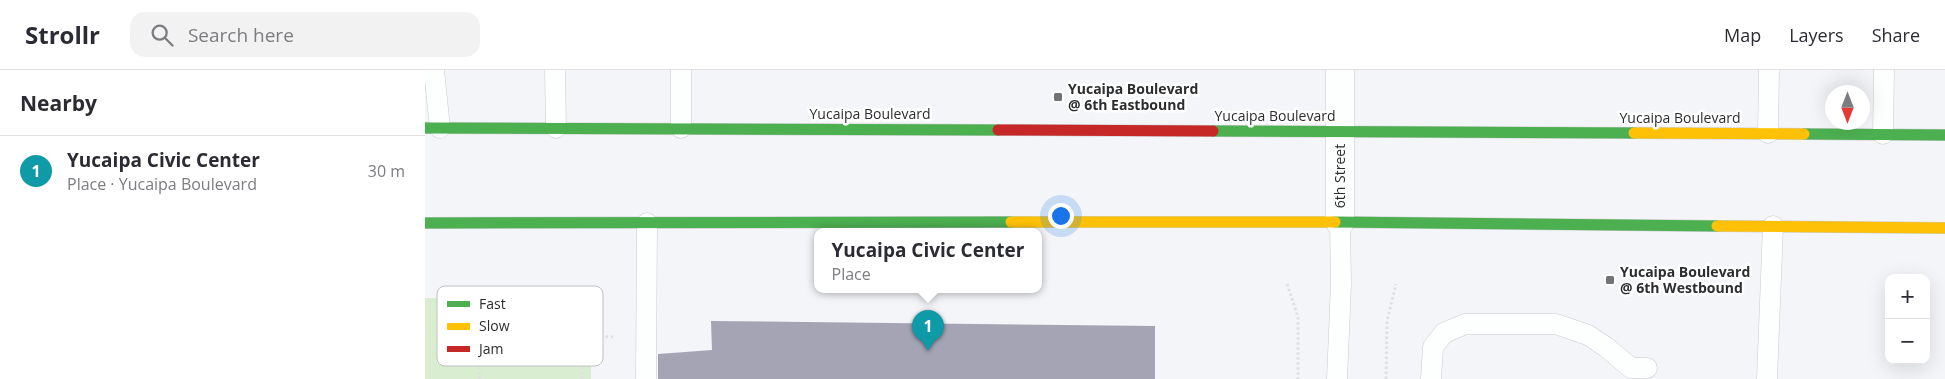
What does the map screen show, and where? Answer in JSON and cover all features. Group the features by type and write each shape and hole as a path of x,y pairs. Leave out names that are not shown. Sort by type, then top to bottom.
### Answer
{"main road":[{"name":"Yucaipa Boulevard","path":"433,128 1945,135"},
{"path":"425,223 1339,222 1945,228"}],"street":[{"name":"6th Street","path":"1339,70 1339,222"}],"lane":[{"path":"433,128 434,70"},
{"path":"555,70 556,128"},
{"path":"681,70 681,128"},
{"path":"1768,133 1769,70"},
{"path":"1883,134 1884,70"},
{"path":"1337,379 1341,284 1339,222"},
{"path":"646,379 647,223"},
{"path":"1767,379 1773,226"},
{"path":"1431,379 1433,347 1445,333 1465,324 1556,324 1588,336 1606,346 1631,368 1647,368"}],"path":[{"path":"1287,284 1299,317 1298,379"},
{"path":"1386,379 1387,320 1396,284"},
{"path":"603,337 618,337 621,333"},
{"path":"479,366 481,379"},
{"path":"582,366 582,379"}],"green space":[{"path":"425,298 437,298 437,366 591,366 591,379 425,379"}],"building":[{"path":"711,321 1155,326 1155,379 658,379 658,354 712,350"}],"traffic: fast":[{"path":"425,128 998,130"},
{"path":"1213,131 1634,133"},
{"path":"1804,134 1945,135"},
{"path":"425,223 1011,222"},
{"path":"1335,222 1717,226"}],"traffic: slow":[{"path":"1634,133 1804,134"},
{"path":"1011,222 1335,222"},
{"path":"1717,226 1945,228"}],"traffic: jam":[{"path":"998,130 1213,131"}],"place":[{"name":"Yucaipa Boulevard @ 6th Eastbound","path":"1058,97"},
{"name":"Yucaipa Boulevard @ 6th Westbound","path":"1610,280"},
{"name":"Yucaipa Civic Center","path":"928,351"}]}
